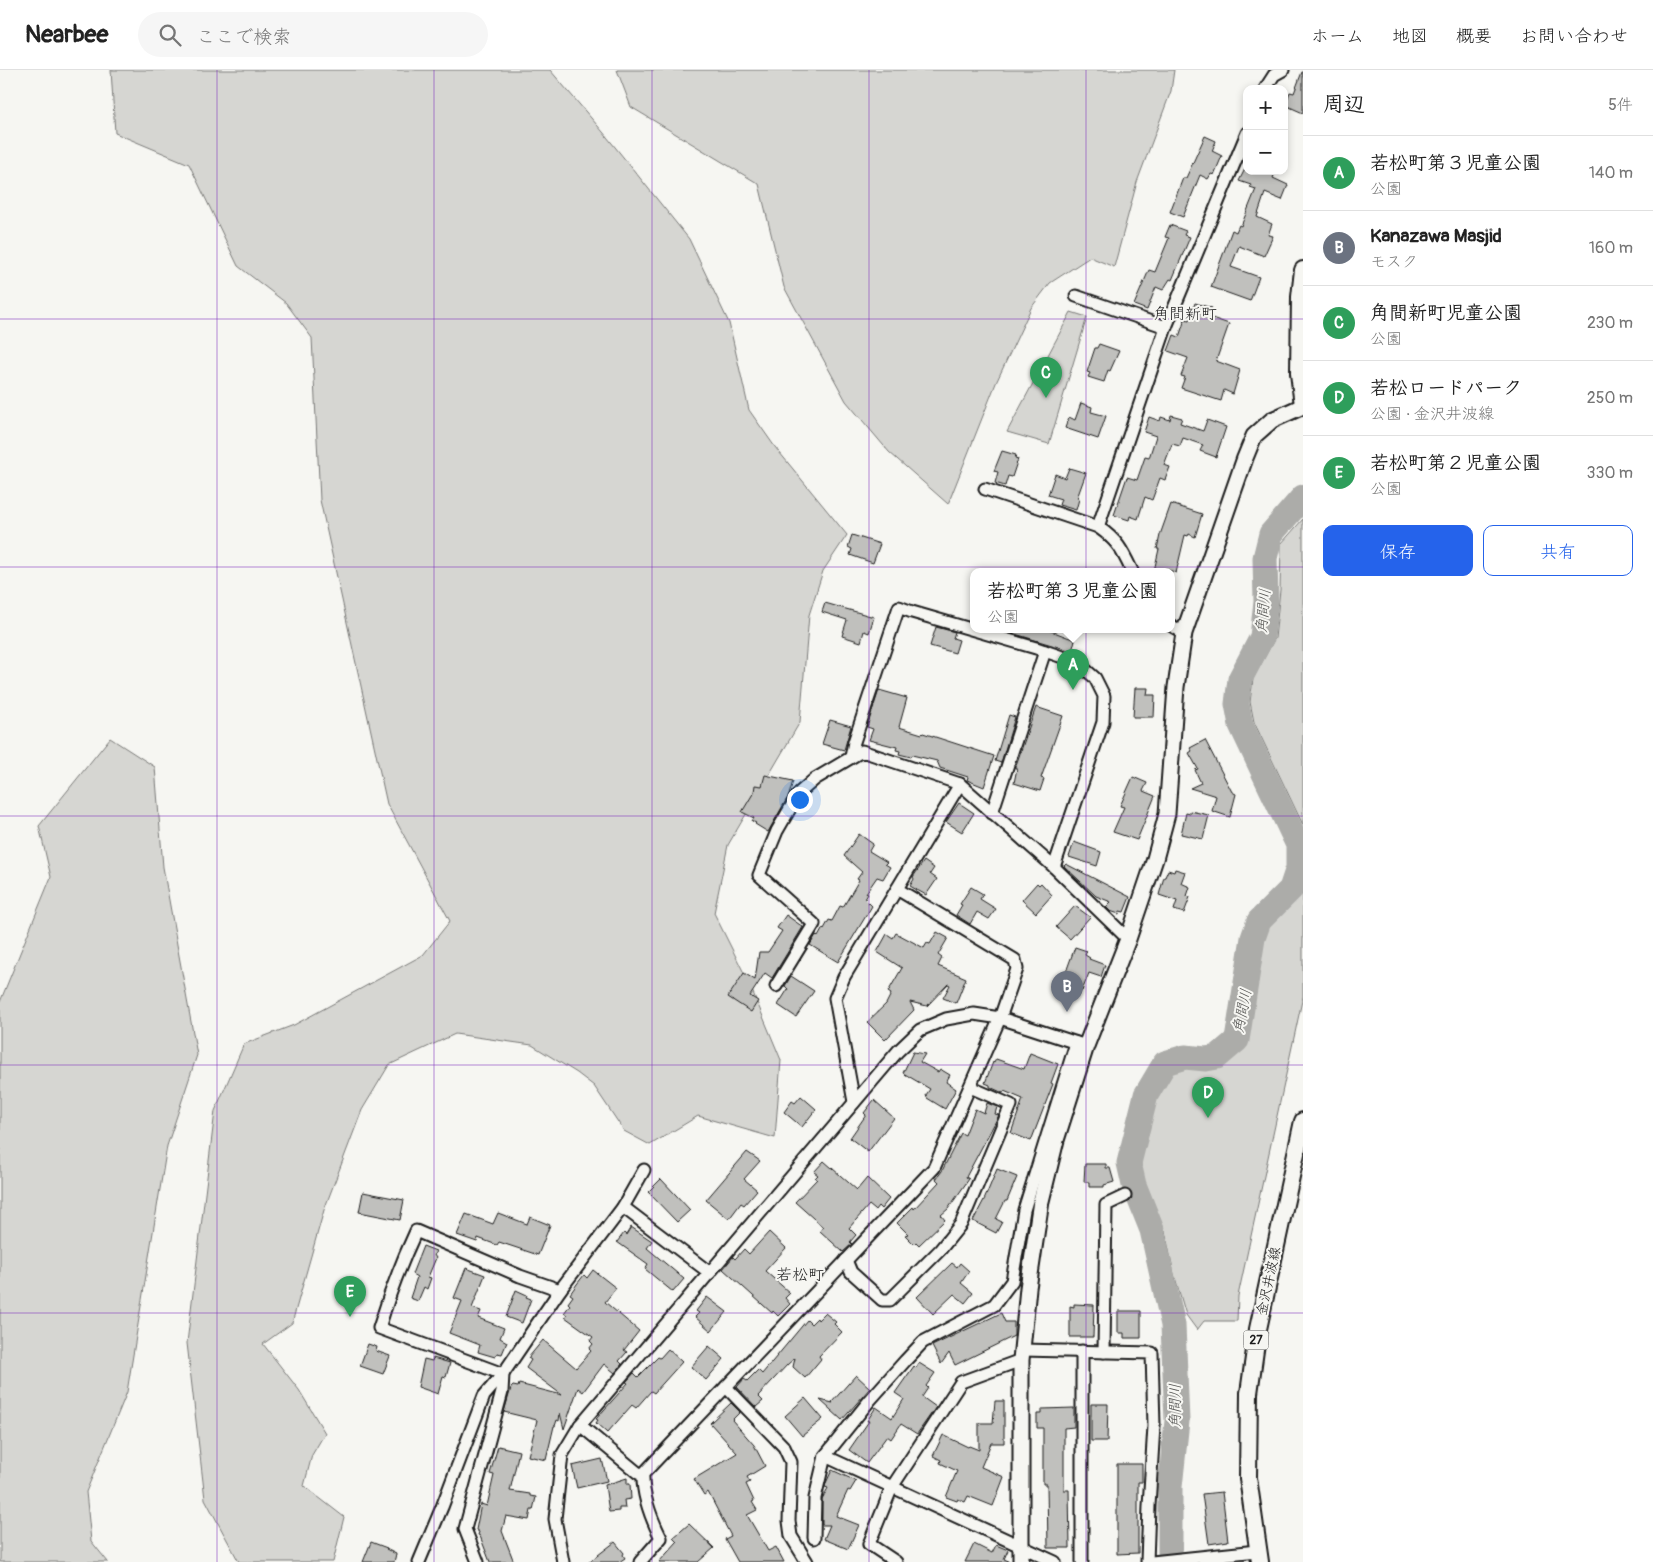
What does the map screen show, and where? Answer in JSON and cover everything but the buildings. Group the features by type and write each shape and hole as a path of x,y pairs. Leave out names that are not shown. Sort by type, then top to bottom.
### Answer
{"main road":[{"path":"1303,270 1300,297 1299,373 1303,406"},
{"name":"金沢井波線","path":"1259,1556 1248,1478 1249,1393 1258,1328 1303,1121"}],"street":[{"path":"1268,85 1274,75 1282,70"},
{"path":"1098,527 1166,327 1243,143"},
{"path":"1076,296 1166,327"},
{"path":"814,1538 815,1498 825,1456 870,1400 924,1342 994,1305 1012,1280 1024,1210 1081,1045 1128,939 1155,859 1167,814 1178,630 1254,436 1272,420 1303,406"},
{"path":"985,489 1098,527 1112,537 1120,546 1131,568"},
{"path":"851,757 854,742 899,607 970,629"},
{"path":"984,633 1077,662 1095,678 1104,696 1103,722 1054,867"},
{"path":"992,813 1045,651"},
{"path":"776,986 814,924 759,875 777,831 799,793 815,779 862,751 960,784 1054,867 1128,939"},
{"path":"854,1102 835,998 844,977 960,784"},
{"path":"640,1562 662,1538 652,1516 642,1483 643,1474 934,1168 1000,1018 1017,969 1016,960 897,889"},
{"path":"562,1562 555,1519 562,1455 580,1425 898,1051 920,1030 946,1019 974,1014 1000,1018 1081,1045"},
{"path":"1021,1562 1021,1355 1028,1288 1041,1201 1081,1045"},
{"path":"846,1260 851,1272 882,1300 890,1300 940,1250 961,1224 1011,1105 970,1087"},
{"path":"419,1562 442,1508 484,1396 503,1374 560,1290 623,1207 644,1170"},
{"path":"1104,1352 1106,1205 1125,1196"},
{"path":"623,1207 710,1273"},
{"path":"503,1374 379,1328 390,1290 416,1231 520,1276 560,1290"},
{"path":"1082,1351 1082,1562"},
{"path":"896,1562 869,1544 892,1487 961,1382 1021,1355 1082,1351 1152,1353 1154,1426 1148,1506 1147,1562"},
{"path":"478,1562 465,1529 502,1392 503,1374"},
{"path":"726,1387 784,1447 788,1454 791,1462 789,1521 791,1536 807,1562"},
{"path":"580,1425 638,1473 643,1474"},
{"path":"825,1456 1055,1562"},
{"path":"1156,1562 1179,1559 1259,1556"}],"shaded area":[{"path":"111,70 550,70 603,132 689,239 729,323 749,410 775,447 847,535 823,571 809,615 800,722 728,845 714,913 749,983 781,1060 775,1138 698,1116 650,1145 624,1131 594,1086 532,1045 455,1034 389,1065 362,1110 324,1210 292,1323 263,1344 299,1390 325,1433 312,1455 304,1486 344,1517 333,1562 239,1562 205,1499 187,1343 215,1111 244,1044 294,1025 423,955 450,921 387,804 320,500 312,338 286,303 238,266 189,164 115,133"},
{"path":"617,70 1174,70 1171,91 1137,182 1114,267 1090,257 1050,283 1031,308 996,383 948,504 889,452 846,401 784,287 759,184 631,107"},
{"path":"1071,312 1087,317 1049,444 1007,432"},
{"path":"1303,519 1303,825 1254,722 1250,702 1253,679 1275,638 1280,590 1281,544"},
{"path":"110,738 155,767 163,867 197,1055 167,1146 127,1392 86,1492 91,1541 108,1562 0,1562 0,1002 51,877 39,826"},
{"path":"1303,885 1303,996 1238,1296 1237,1321 1204,1321 1197,1330 1186,1315 1174,1274 1165,1231 1155,1208 1134,1185 1129,1163 1146,1095 1165,1063 1185,1057 1206,1059 1217,1057 1237,1040 1267,928 1302,889"}],"waterway":[{"name":"角間川","path":"1171,1562 1170,1487 1177,1421 1173,1325 1152,1230 1134,1185 1129,1163 1146,1095 1165,1063 1185,1057 1206,1059 1217,1057 1237,1040 1253,938 1259,921 1291,889 1298,868 1298,845 1241,725 1237,704 1240,679 1262,637 1266,602 1265,558 1271,534 1303,497"}],"place":[{"name":"角間新町児童公園","path":"1046,398"},
{"name":"若松町第３児童公園","path":"1073,690"},
{"name":"Kanazawa Masjid","path":"1067,1012"},
{"name":"若松ロードパーク","path":"1208,1118"},
{"name":"若松町第２児童公園","path":"350,1317"}],"district":[{"name":"角間新町","path":"1185,313"},
{"name":"若松町","path":"800,1274"}]}
